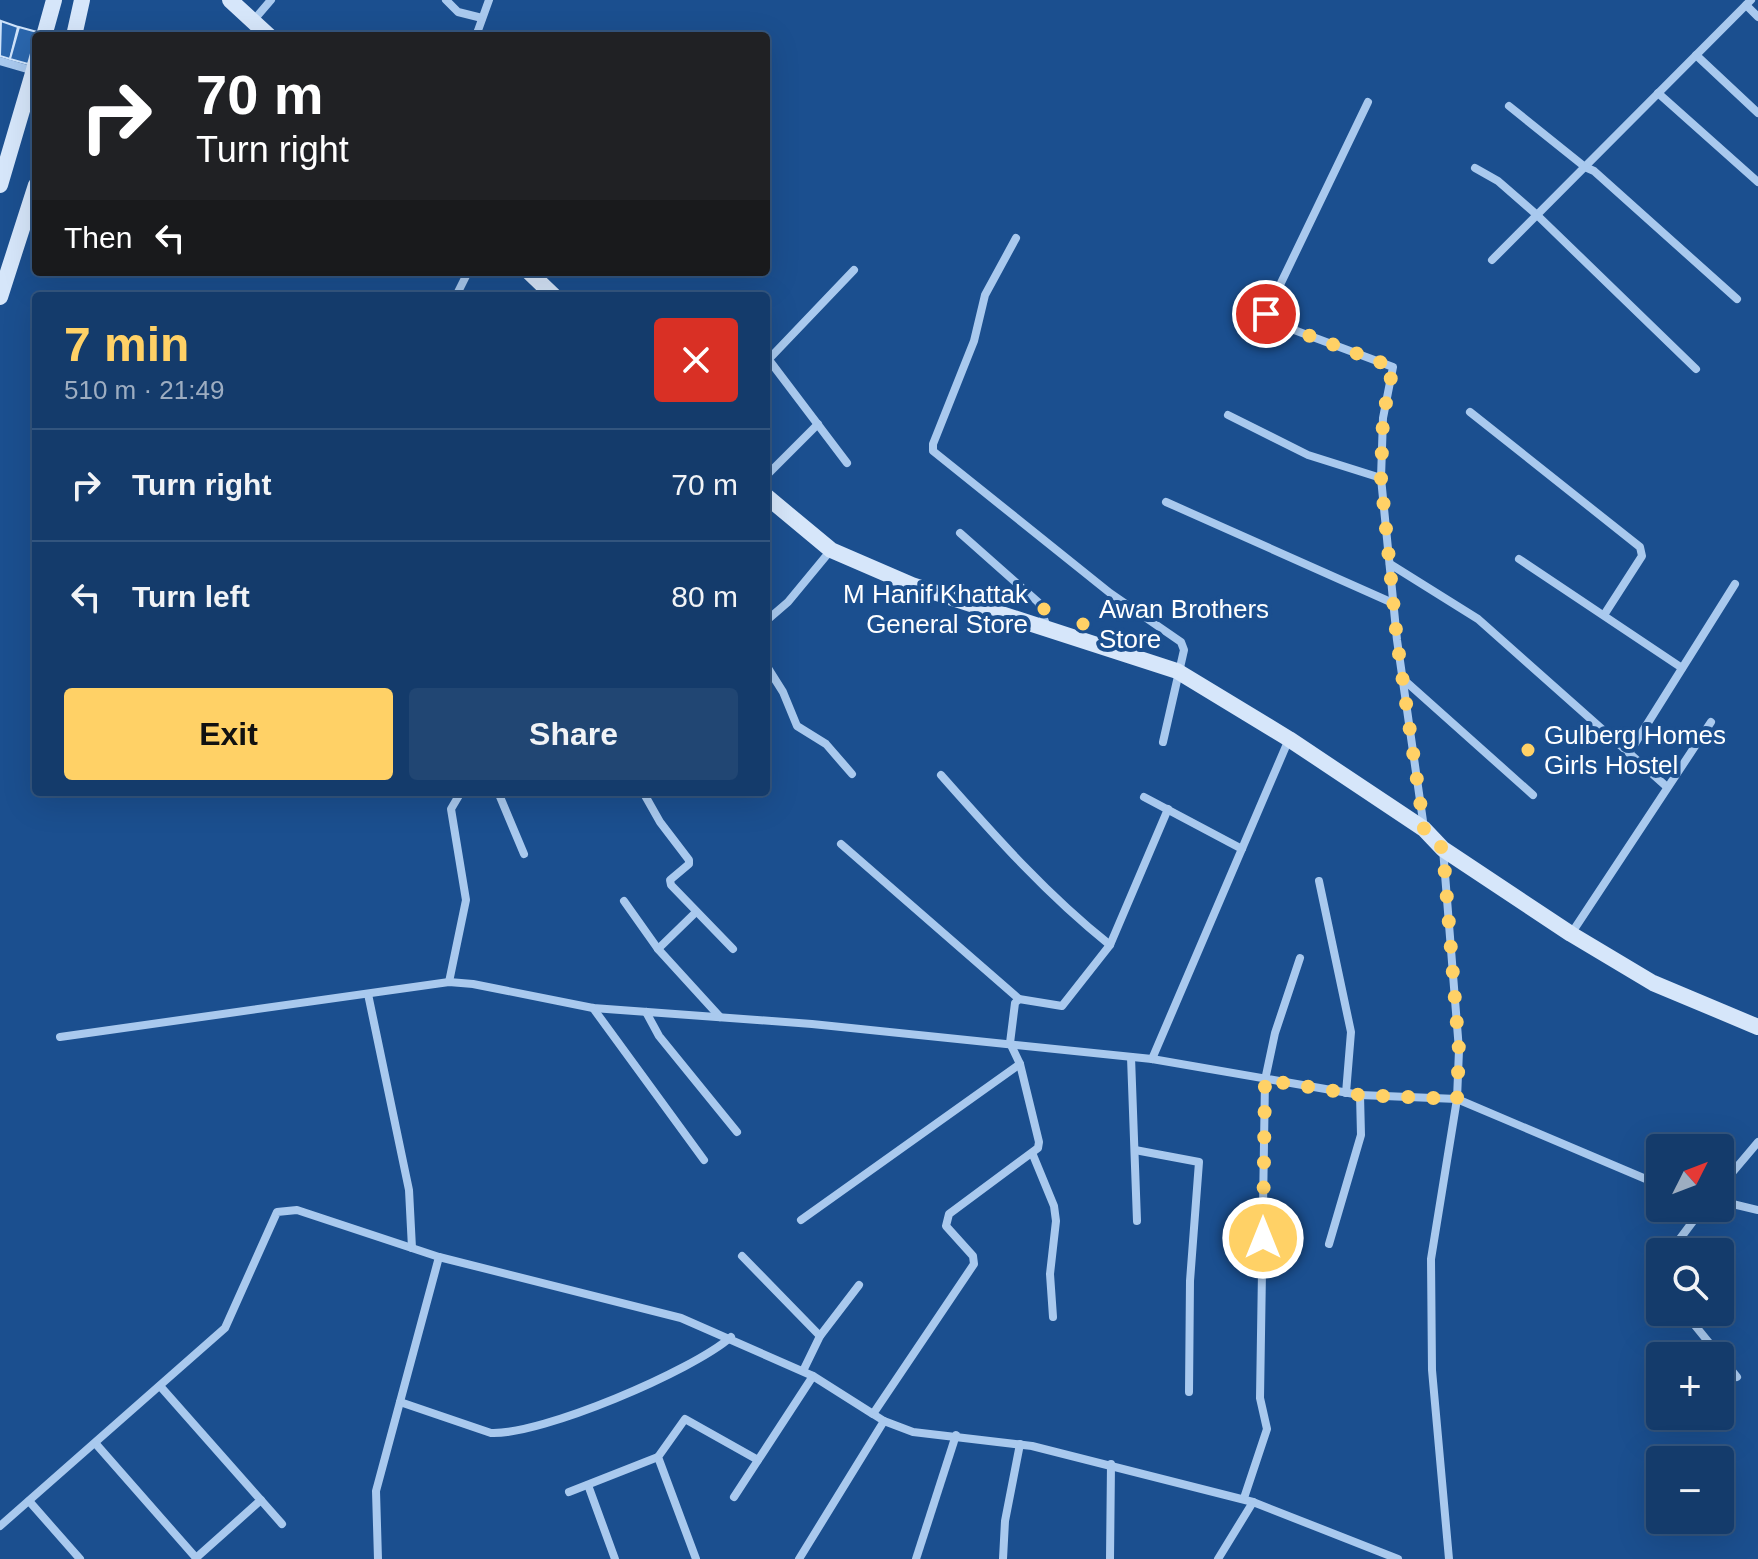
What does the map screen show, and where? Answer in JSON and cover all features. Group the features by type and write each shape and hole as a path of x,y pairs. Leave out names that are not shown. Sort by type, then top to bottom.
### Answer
{"street":[{"path":"45,32 54,0"},
{"path":"75,32 82,0"},
{"path":"230,0 265,32"},
{"path":"253,21 271,0"},
{"path":"446,0 458,12 482,18"},
{"path":"477,32 489,0"},
{"path":"1492,260 1749,2 1758,17"},
{"path":"1696,55 1758,113"},
{"path":"0,61 32,66"},
{"path":"1,180 32,77"},
{"path":"1658,93 1758,182"},
{"path":"1368,102 1266,314 1270,321 1393,367 1383,418 1381,478 1403,679 1424,829"},
{"path":"1509,106 1594,171 1737,299"},
{"path":"1475,168 1498,181 1537,215 1696,369"},
{"path":"0,297 32,197"},
{"path":"1016,238 985,295 974,341 933,444 933,451 1110,593 1181,642 1184,650 1163,742"},
{"path":"770,355 854,270"},
{"path":"533,276 550,292"},
{"path":"770,362 847,463"},
{"path":"1470,412 1640,547 1642,556 1604,615"},
{"path":"1228,415 1308,455 1381,478"},
{"path":"770,472 818,424"},
{"path":"770,499 831,550 912,585 1177,671 1289,739 1424,829 1443,849 1571,934 1653,983 1758,1027"},
{"path":"1166,502 1395,604"},
{"path":"960,533 1038,602 1047,630"},
{"path":"770,618 788,602 831,550"},
{"path":"1519,559 1682,668"},
{"path":"1390,564 1478,619 1667,787"},
{"path":"1629,753 1735,584"},
{"path":"770,671 783,692 797,726 826,744 852,774"},
{"path":"1403,679 1533,795"},
{"path":"1571,934 1711,722"},
{"path":"1152,1059 1289,739"},
{"path":"941,775 1018,863 1064,908 1110,945"},
{"path":"449,982 466,900 451,809 459,796"},
{"path":"500,796 524,854"},
{"path":"645,796 660,822 689,860 689,864 670,880 671,885 733,949"},
{"path":"1144,797 1242,849"},
{"path":"841,844 1019,999 1062,1006 1110,945 1168,809"},
{"path":"1443,849 1459,1050 1457,1099 1431,1259 1432,1370 1449,1559"},
{"path":"1319,881 1351,1032 1346,1093"},
{"path":"624,901 658,949 720,1017"},
{"path":"658,949 696,912"},
{"path":"1218,1559 1248,1500 1267,1429 1260,1398 1265,1080 1275,1033 1300,958"},
{"path":"60,1037 449,982 473,984 593,1008 1010,1043 1152,1059 1360,1095 1457,1099 1646,1179"},
{"path":"368,994 378,1056 409,1190 412,1248"},
{"path":"873,1414 974,1264 973,1256 946,1226 949,1214 1033,1155 1039,1142 1020,1064 1010,1043 1015,1003 1019,999"},
{"path":"593,1008 704,1160"},
{"path":"646,1012 659,1036 737,1132"},
{"path":"1131,1057 1137,1221"},
{"path":"801,1220 1020,1064"},
{"path":"1329,1244 1361,1135 1360,1095"},
{"path":"1734,1170 1758,1142"},
{"path":"1135,1150 1199,1162 1190,1281 1189,1392"},
{"path":"1033,1155 1054,1206 1056,1221 1050,1261 1053,1317"},
{"path":"1734,1204 1754,1209 1758,1200"},
{"path":"0,1526 225,1328 277,1212 297,1210 439,1257 681,1318 731,1337 803,1371 884,1421 913,1432 1020,1444 1111,1464 1248,1500 1398,1559"},
{"path":"742,1256 820,1336"},
{"path":"378,1559 376,1491 439,1257"},
{"path":"803,1371 820,1336 859,1285"},
{"path":"1695,1326 1737,1377"},
{"path":"400,1402 491,1433 506,1434 530,1429 636,1390 718,1349 731,1337"},
{"path":"734,1497 813,1376"},
{"path":"160,1386 282,1524"},
{"path":"569,1492 658,1457 685,1419 758,1460"},
{"path":"799,1559 884,1421"},
{"path":"916,1559 956,1435"},
{"path":"96,1444 197,1558 261,1500"},
{"path":"1003,1559 1005,1521 1020,1444"},
{"path":"658,1457 696,1559"},
{"path":"1110,1559 1111,1464"},
{"path":"588,1485 615,1559"},
{"path":"29,1501 80,1559"}],"building":[{"path":"1,21 18,27 10,59 0,56"},
{"path":"19,27 37,32 32,32 28,64 10,59"}],"place":[{"name":"M Hanif Khattak General Store","path":"1044,609"},
{"name":"Awan Brothers Store","path":"1083,624"},
{"name":"Gulberg Homes Girls Hostel","path":"1528,750"}],"route":[{"path":"1263,1238 1265,1080 1360,1095 1457,1099 1459,1050 1443,849 1424,829 1397,640 1381,478 1383,418 1393,367 1270,321 1266,314"}]}
